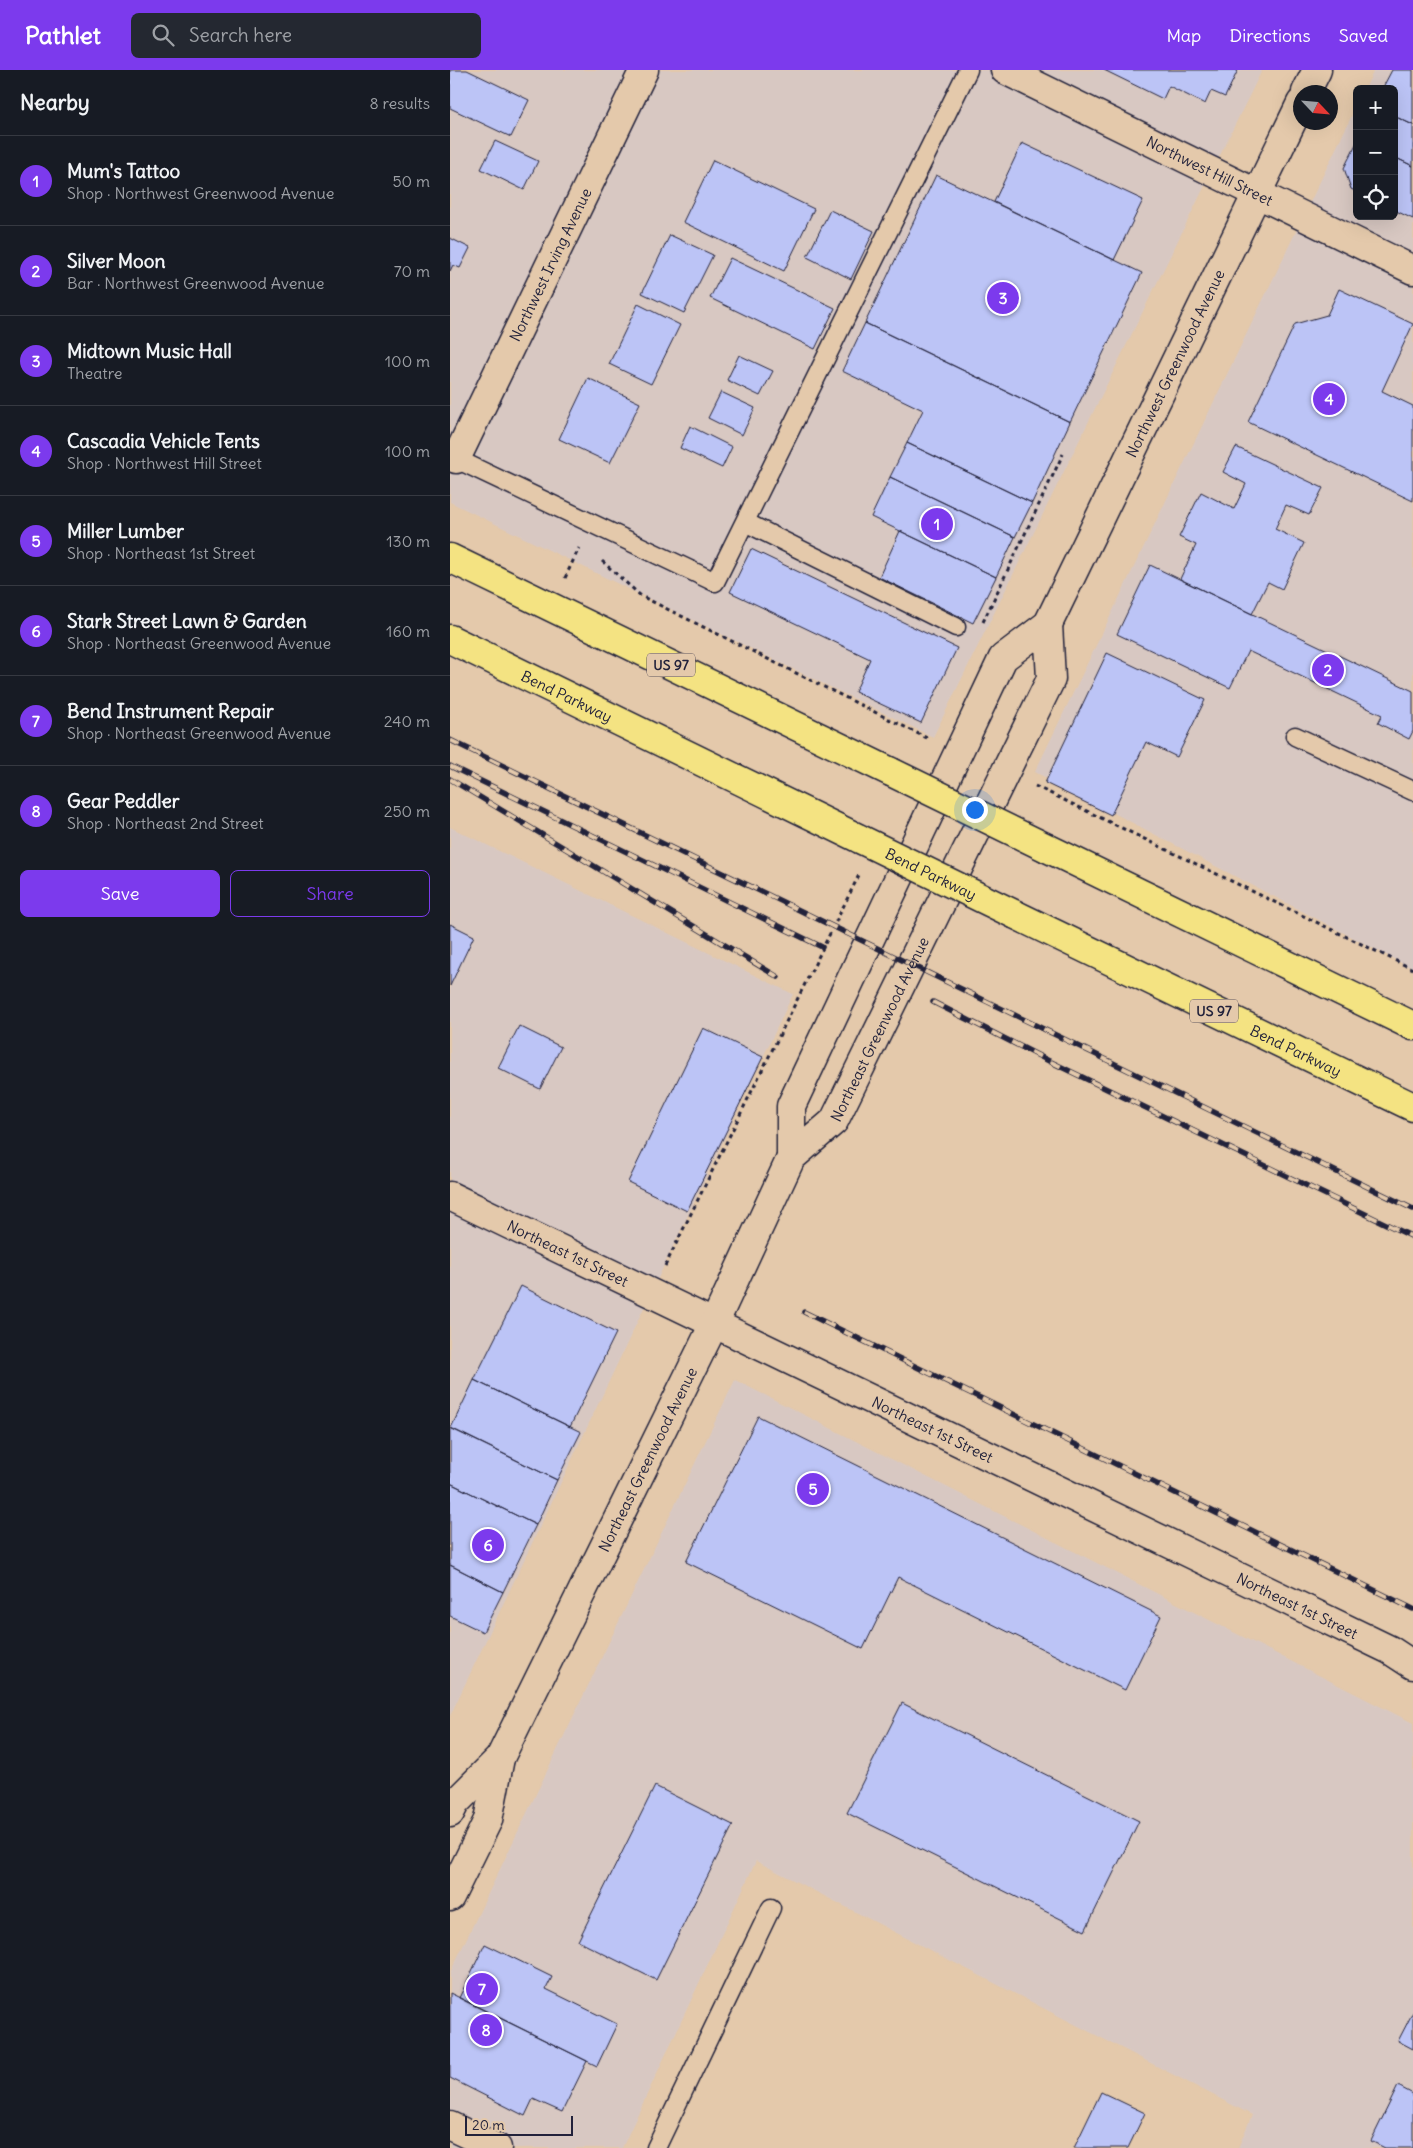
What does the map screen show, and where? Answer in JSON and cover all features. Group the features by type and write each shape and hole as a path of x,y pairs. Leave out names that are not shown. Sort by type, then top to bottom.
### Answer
{"highway":[{"name":"US 97","path":"450,558 1413,1026"},
{"name":"Bend Parkway","path":"450,639 1413,1107"}],"main road":[{"name":"Northwest Irving Avenue","path":"453,457 644,70"},
{"name":"Northwest Hill Street","path":"1005,70 1413,270"},
{"path":"1310,85 1317,70"},
{"name":"Northwest Greenwood Avenue","path":"891,894 1003,658 1048,624 1293,118"},
{"name":"Northwest Greenwood Avenue","path":"936,914 1051,679 1048,624"},
{"name":"Northeast Greenwood Avenue","path":"791,1158 790,1106 891,894"},
{"name":"Northeast Greenwood Avenue","path":"450,1897 488,1820 500,1758 714,1324 791,1158 834,1121 936,914"},
{"name":"Northeast 1st Street","path":"450,1196 1390,1650 1413,1665"},
{"name":"Northeast Greenwood Avenue","path":"450,1813 455,1803 500,1758"},
{"path":"450,2126 496,2148"}],"lane":[{"path":"453,457 715,582 968,70"},
{"path":"745,522 956,627"},
{"path":"1295,736 1413,791"},
{"path":"656,2148 771,1908"}],"path":[{"path":"588,551 580,547 591,523"},
{"path":"596,555 641,596 927,738"},
{"path":"1006,770 1413,969"}],"shaded area":[{"path":"450,70 1262,70 933,737 450,502"},
{"path":"1374,70 1413,70 1413,969 1035,772 1353,113 1353,220 1398,220 1398,85 1367,85"},
{"path":"450,827 793,994 450,1716"},
{"path":"735,1380 1413,1723 1413,2148 1238,2148 1252,2115 756,1861 622,2148 450,2148 450,1973"}],"building":[{"path":"450,70 467,70 529,100 511,137 450,108"},
{"path":"1104,70 1238,70 1225,97 1211,91 1205,104 1169,86 1163,99"},
{"path":"1392,70 1413,70 1413,125 1398,118 1398,85 1384,85"},
{"path":"1398,118 1413,125 1413,166 1398,159"},
{"path":"495,141 538,161 524,190 481,169"},
{"path":"1022,143 1143,200 1114,260 994,202"},
{"path":"1353,150 1353,190 1351,189 1344,168"},
{"path":"1398,159 1413,166 1413,219 1398,212"},
{"path":"713,160 814,209 784,271 683,222"},
{"path":"936,175 1142,273 1070,422 865,323"},
{"path":"830,210 874,231 851,279 807,257"},
{"path":"670,235 713,255 684,313 642,293"},
{"path":"450,238 470,248 460,268 453,265 450,271"},
{"path":"730,258 835,308 815,349 710,298"},
{"path":"1339,289 1413,324 1382,391 1413,406 1413,501 1248,422 1295,324 1327,315"},
{"path":"638,304 680,325 651,384 609,364"},
{"path":"865,323 1070,422 1032,503 907,443 923,410 842,371"},
{"path":"739,355 773,371 760,396 727,380"},
{"path":"588,378 640,403 610,463 559,439"},
{"path":"721,392 755,408 742,435 708,418"},
{"path":"690,426 732,447 722,468 680,448"},
{"path":"907,443 1032,503 1015,537 890,477"},
{"path":"1236,447 1323,488 1309,515 1286,505 1275,529 1304,543 1282,589 1268,582 1252,614 1180,579 1196,545 1179,537 1201,492 1234,509 1246,484 1223,472"},
{"path":"890,477 1015,537 996,577 871,517"},
{"path":"900,531 996,577 973,623 879,577"},
{"path":"751,549 957,648 921,723 855,692 870,659 730,592"},
{"path":"1150,565 1413,691 1413,731 1409,739 1378,723 1382,715 1248,651 1230,688 1117,634"},
{"path":"1107,653 1205,700 1177,757 1146,742 1111,815 1045,783"},
{"path":"450,924 474,936 450,986"},
{"path":"519,1026 561,1047 540,1089 498,1068"},
{"path":"703,1028 763,1057 687,1211 628,1182"},
{"path":"521,1286 616,1333 570,1427 474,1380"},
{"path":"474,1380 581,1432 557,1480 451,1428"},
{"path":"758,1416 1161,1616 1125,1690 898,1577 863,1649 686,1562"},
{"path":"450,1428 557,1480 536,1525 450,1483"},
{"path":"450,1483 536,1525 503,1592 450,1565"},
{"path":"450,1565 503,1592 483,1632 450,1616"},
{"path":"902,1703 1139,1821 1085,1931 847,1813"},
{"path":"655,1786 733,1825 656,1980 578,1941"},
{"path":"485,1944 552,1977 546,1989 617,2024 597,2066 459,1998"},
{"path":"450,1993 587,2061 562,2112 533,2099 525,2116 450,2078"},
{"path":"1413,2012 1413,2049 1398,2041"},
{"path":"1398,2086 1413,2094 1413,2148 1385,2148 1371,2141"},
{"path":"1101,2092 1145,2113 1128,2148 1074,2148"}],"railway":[{"path":"450,740 1413,1209"},
{"path":"450,766 822,947"},
{"path":"450,779 778,977"},
{"path":"933,1002 1047,1060 1413,1237"},
{"path":"804,1312 1413,1609"}],"place":[{"name":"Midtown Music Hall","path":"1003,298"},
{"name":"Cascadia Vehicle Tents","path":"1329,399"},
{"name":"Mum's Tattoo","path":"937,524"},
{"name":"Silver Moon","path":"1328,670"},
{"name":"Miller Lumber","path":"813,1489"},
{"name":"Stark Street Lawn & Garden","path":"488,1545"},
{"name":"Bend Instrument Repair","path":"482,1989"},
{"name":"Gear Peddler","path":"486,2030"}]}
